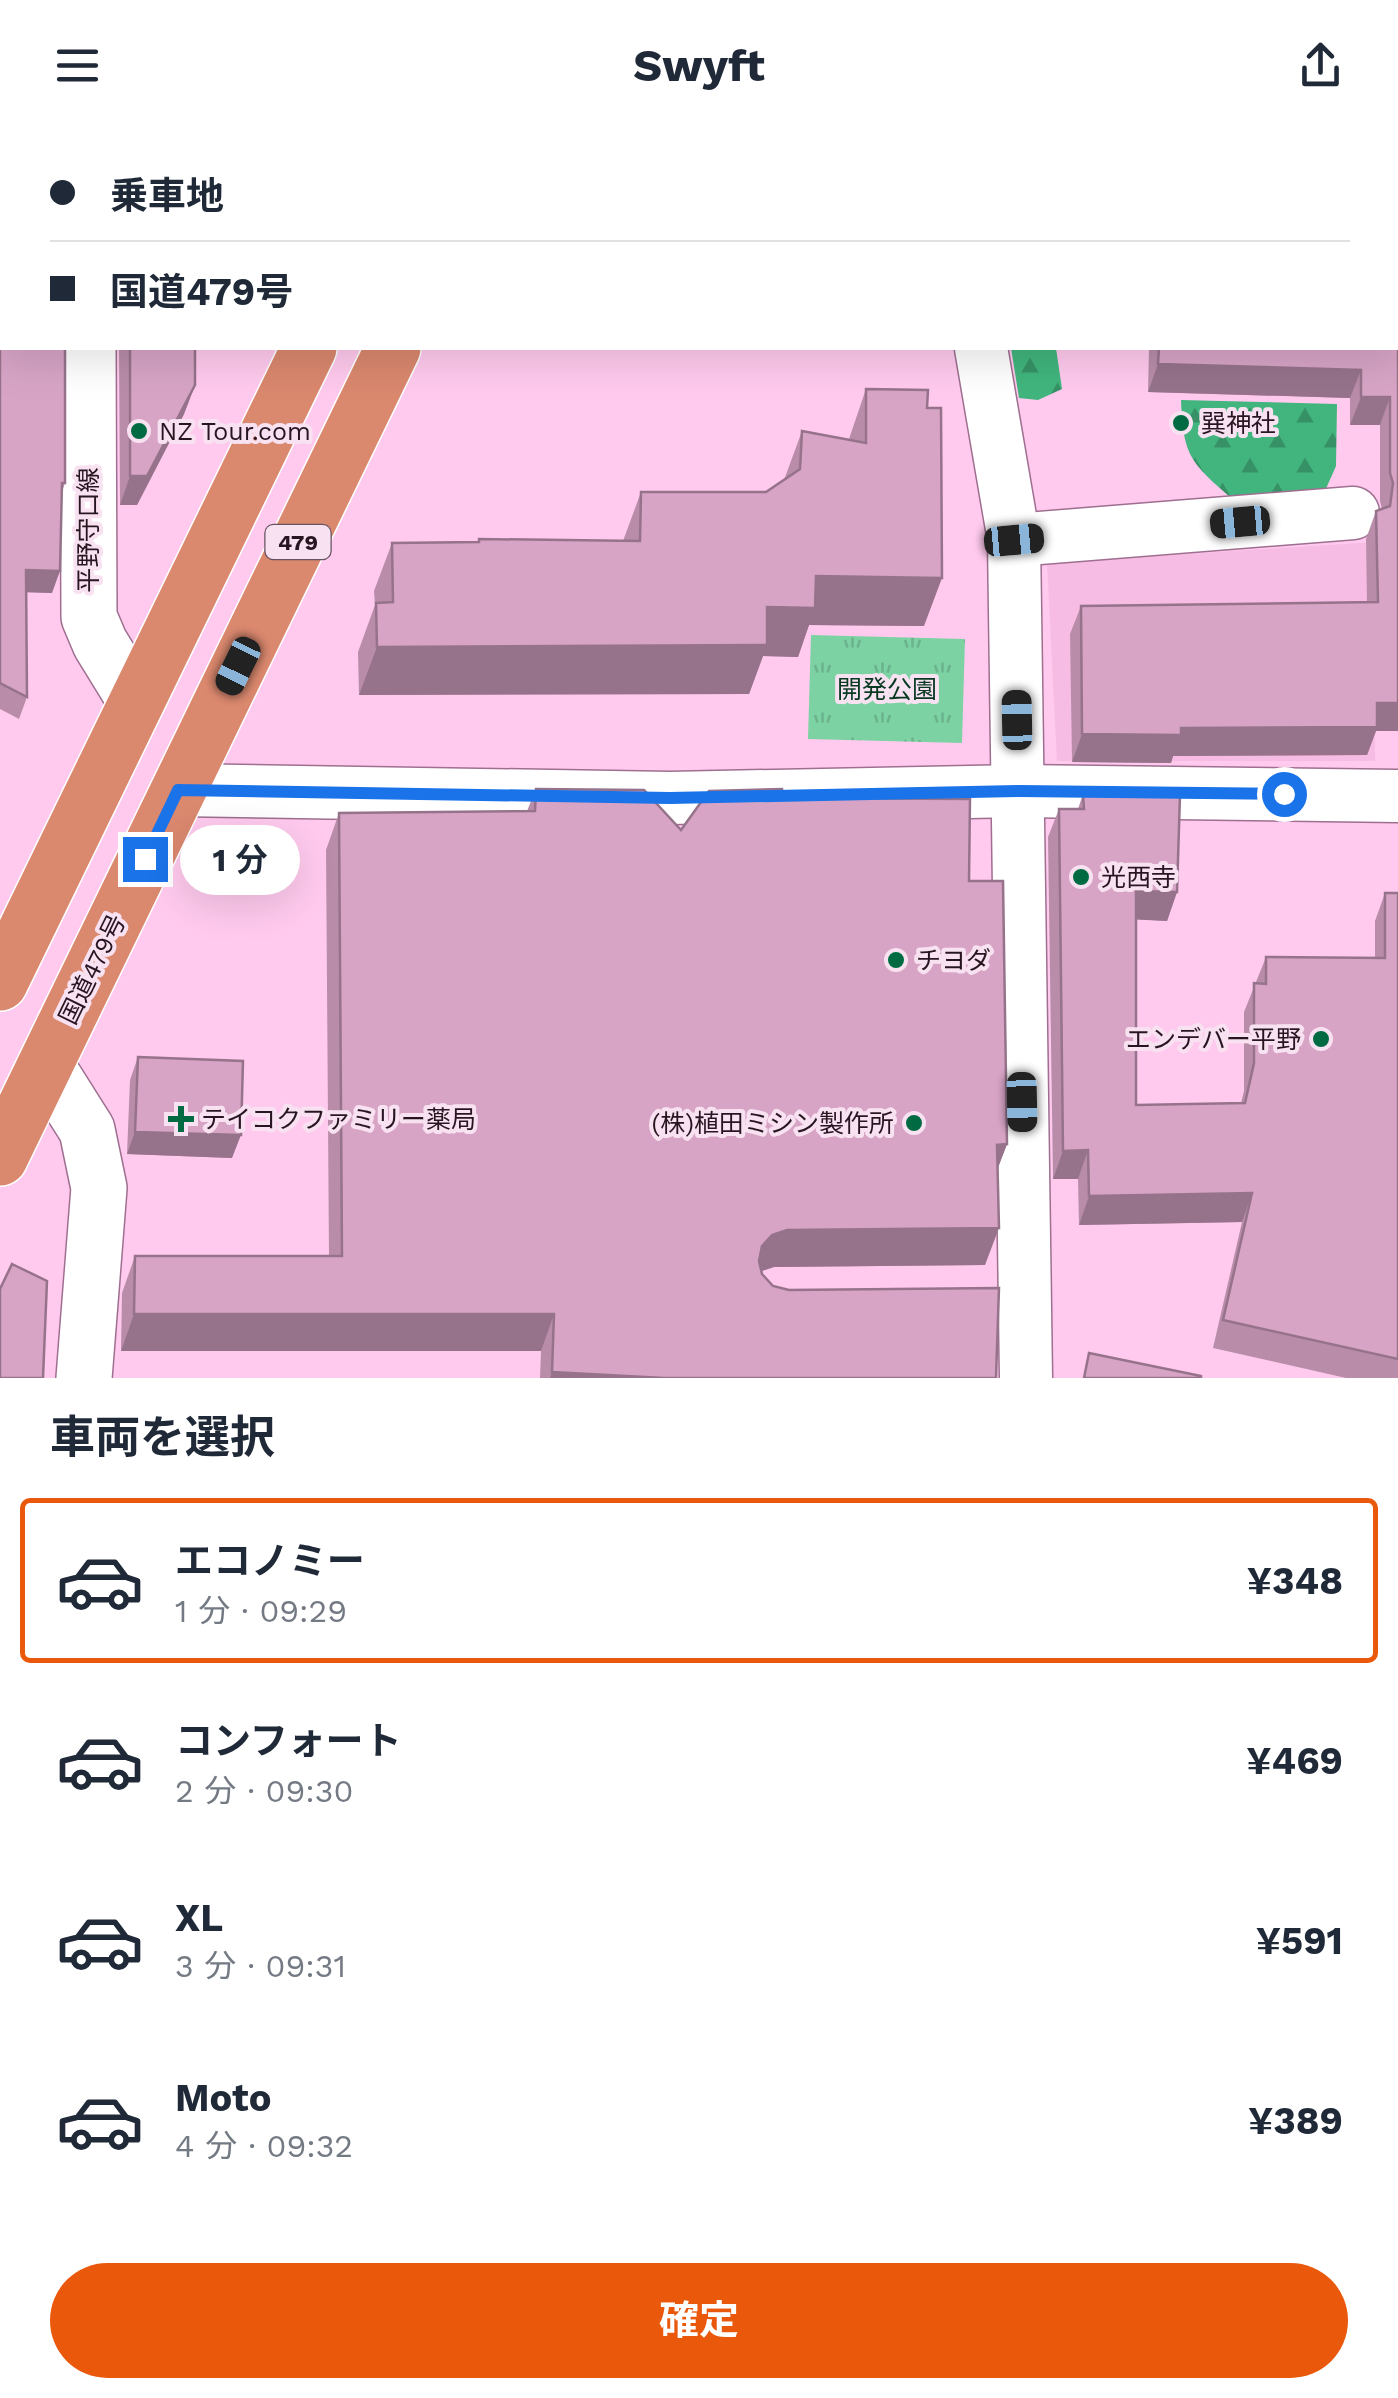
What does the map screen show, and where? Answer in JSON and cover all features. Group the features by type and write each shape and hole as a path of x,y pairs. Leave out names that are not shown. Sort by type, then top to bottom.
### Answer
{"highway":[{"path":"7,953 309,350"},
{"name":"国道479号","path":"0,1158 392,350"}],"main road":[{"name":"平野守口線","path":"88,350 89,617 100,644 135,700"},
{"path":"46,1065 87,1130 99,1188 84,1378"}],"street":[{"path":"981,350 1014,540 1018,791 1005,1295 1026,1378"},
{"path":"1014,540 1353,514"},
{"path":"178,790 670,798 1018,791 1398,796"}],"shaded area":[{"path":"1374,542 1375,761 1057,761 1047,563"}],"green space":[{"path":"1011,350 1056,350 1062,389 1038,400 1019,398"},
{"path":"1181,400 1337,404 1336,466 1325,491 1229,496 1191,455"},
{"name":"開発公園","path":"811,635 965,639 962,743 808,739"}],"building":[{"path":"0,350 65,350 65,483 60,571 26,570 27,697 0,683"},
{"path":"130,350 195,350 195,385 147,476 130,476"},
{"path":"1159,350 1398,350 1398,703 1377,703 1377,727 1181,728 1181,735 1082,734 1081,606 1378,602 1376,511 1390,506 1393,483 1390,397 1361,397 1361,370 1158,364"},
{"path":"866,389 928,390 927,408 941,408 942,578 816,576 815,608 767,607 767,645 377,647 376,603 393,602 392,543 479,539 640,541 641,492 766,492 800,469 802,431 866,443"},
{"path":"536,789 644,790 681,830 709,791 782,789 782,798 970,799 969,881 1003,881 1007,1144 997,1145 999,1228 787,1230 772,1235 762,1246 759,1261 762,1274 773,1286 789,1290 999,1288 996,1378 664,1378 552,1372 554,1314 134,1314 135,1256 342,1256 339,813 535,811"},
{"path":"1083,794 1180,795 1177,892 1136,891 1136,1105 1245,1103 1254,1063 1254,983 1266,984 1266,957 1385,958 1385,893 1398,893 1398,1359 1223,1320 1252,1193 1089,1196 1088,1150 1063,1151 1059,809 1084,809"},
{"name":"テイコクファミリー薬局","path":"138,1057 243,1061 241,1135 135,1132"},
{"path":"12,1264 47,1281 43,1378 0,1378 0,1289"},
{"path":"1089,1353 1201,1376 1201,1378 1084,1378"}],"place":[{"name":"巽神社","path":"1181,423"},
{"name":"NZ Tour.com","path":"139,431"},
{"name":"光西寺","path":"1081,877"},
{"name":"チヨダ","path":"896,960"},
{"name":"エンデバー平野","path":"1321,1039"},
{"name":"テイコクファミリー薬局","path":"181,1119"},
{"name":"(株)植田ミシン製作所","path":"914,1123"}],"route":[{"path":"145,859 178,790 670,798 1018,791 1284,794"}]}
